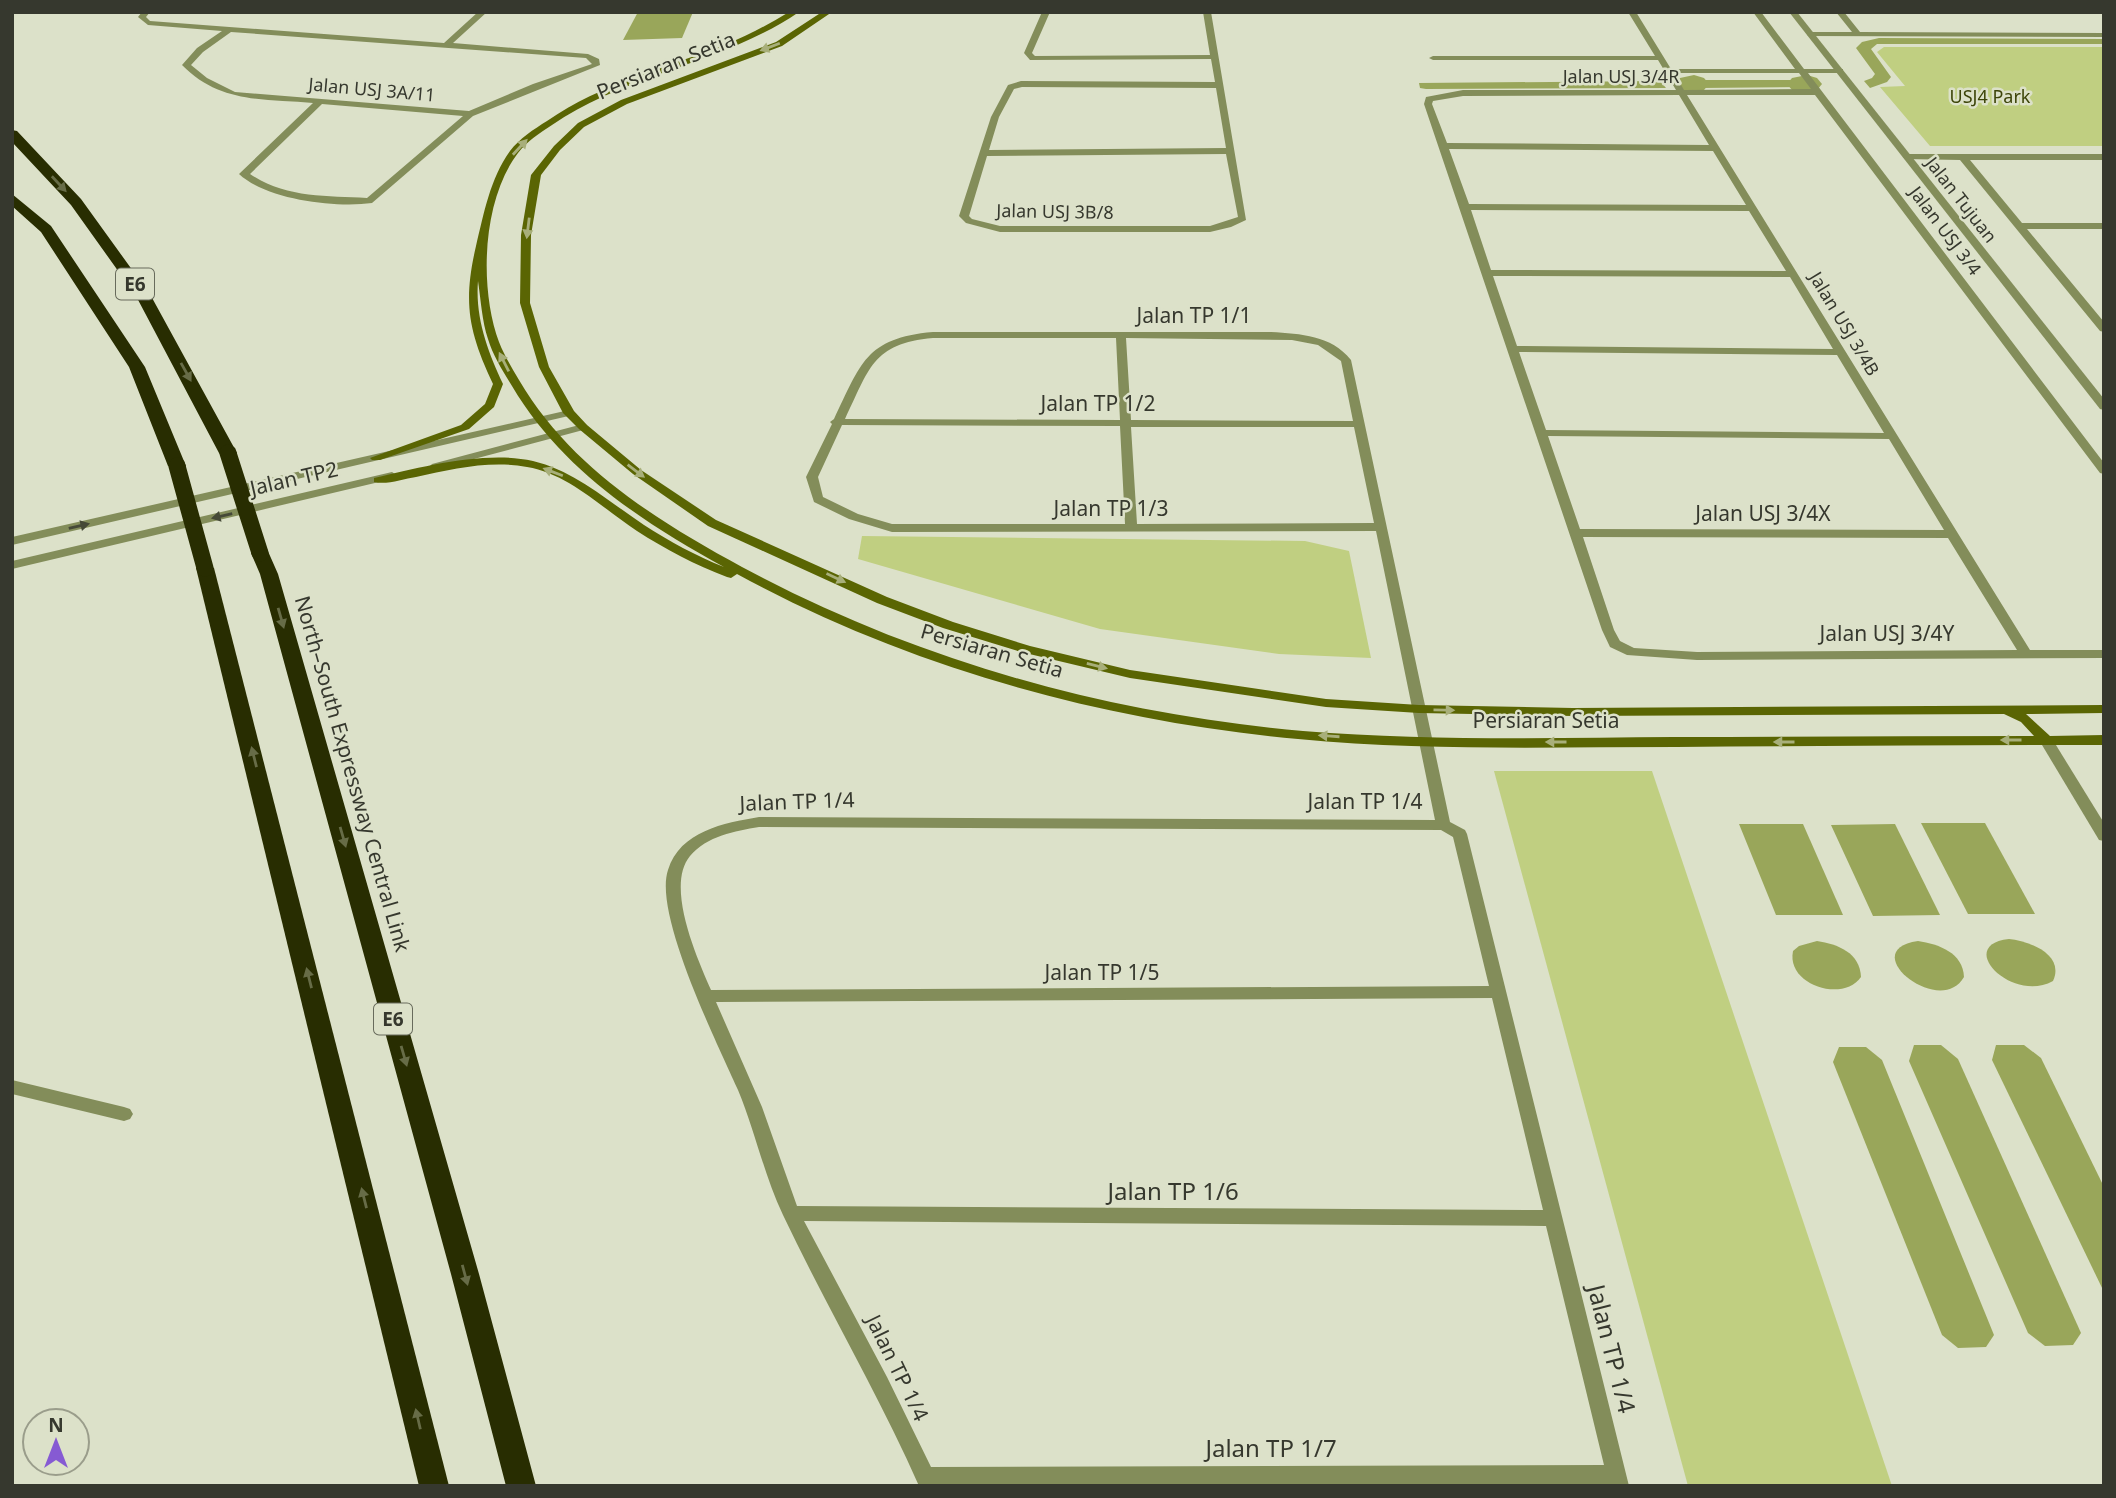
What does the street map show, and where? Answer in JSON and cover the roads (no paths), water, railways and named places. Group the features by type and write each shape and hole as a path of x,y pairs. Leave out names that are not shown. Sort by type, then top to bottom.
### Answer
{"highway":[{"name":"North–South Expressway Central Link","path":"12,134 76,202 144,296 228,453 276,601 461,1261 521,1486"},
{"name":"E6","path":"12,198 46,229 137,368 165,431 177,466 205,568 434,1486"}],"main road":[{"name":"Persiaran Setia","path":"795,12 746,40 571,106 544,125 517,148 499,176 481,244 492,339 527,406 551,438 586,470 665,529 762,585 871,634 969,671 1156,715 1245,729 1425,741 2104,740"},
{"name":"Persiaran Setia","path":"828,12 779,44 625,102 581,125 557,148 536,175 526,235 525,303 544,367 569,413 583,427 637,472 712,523 883,600 948,625 1026,649 1130,674 1326,703 1419,709 1573,712 2104,709"},
{"path":"376,458 465,427 490,405 498,384 484,356 473,312 471,276 481,244"},
{"path":"378,480 488,462 530,464 562,475 654,537 712,568 762,585"},
{"path":"2005,709 2026,719 2046,740"}],"street":[{"path":"146,12 142,17 148,23 446,45 483,12"},
{"path":"1046,12 1028,53 1033,58 1215,58"},
{"path":"983,153 1231,151 1207,12"},
{"name":"Jalan USJ 3/4B","path":"1632,12 2026,654"},
{"name":"Jalan USJ 3/4","path":"1758,12 2104,471"},
{"name":"Jalan Tujuan","path":"1794,12 2104,407"},
{"path":"1840,12 1858,34"},
{"name":"Jalan USJ 3A/11","path":"228,30 200,50 186,65 204,80 233,94 470,114 536,86 596,65 594,58 588,56 446,45"},
{"path":"1811,34 2104,35"},
{"path":"1433,58 1660,58"},
{"path":"1668,71 1840,71"},
{"name":"Jalan USJ 3B/8","path":"1220,85 1021,84 1010,87 995,117 964,216 969,221 986,227 1210,229 1243,218 1231,151"},
{"name":"Jalan USJ 3/4R","path":"1443,146 1428,104 1429,99 1437,96 1818,92"},
{"path":"319,102 244,174 257,186 285,196 369,201 470,114"},
{"path":"1575,533 1443,146 1715,148"},
{"path":"1908,157 2104,157"},
{"path":"1963,157 2104,330"},
{"path":"1465,207 1752,208"},
{"path":"2018,226 2104,226"},
{"path":"1488,273 1793,274"},
{"path":"2089,311 2104,311"},
{"name":"Jalan TP 1/1","path":"844,514 818,499 812,477 864,366 873,354 896,340 933,335 1271,335 1321,342 1338,350 1346,360 1419,709"},
{"path":"1121,335 1131,528"},
{"path":"1514,349 1840,352"},
{"name":"Jalan TP2","path":"12,541 569,413"},
{"name":"Jalan TP 1/2","path":"836,422 1359,424"},
{"name":"Jalan TP2","path":"12,565 378,480 551,438 583,427"},
{"path":"1542,433 1892,436"},
{"name":"Jalan TP 1/3","path":"844,514 892,528 1381,527"},
{"name":"Jalan USJ 3/4X","path":"1575,533 1952,534"},
{"name":"Jalan USJ 3/4Y","path":"1575,533 1615,644 1632,652 2104,654"},
{"name":"Jalan TP 1/4","path":"1419,709 1443,825"},
{"path":"2046,740 2104,836"},
{"name":"Jalan TP 1/4","path":"927,1481 856,1334 791,1213 751,1099 705,996 671,896 674,873 682,853 701,838 730,827 790,821 1443,825 1460,834 1618,1480"},
{"name":"Jalan TP 1/5","path":"705,996 1499,992"},
{"path":"12,1087 124,1114"},
{"name":"Jalan TP 1/6","path":"791,1213 1554,1218"},
{"name":"Jalan TP 1/7","path":"927,1481 1618,1480"}],"waterway":[{"path":"1802,84 1807,84"}],"park label":[{"name":"USJ4 Park","path":"1990,97"}]}
